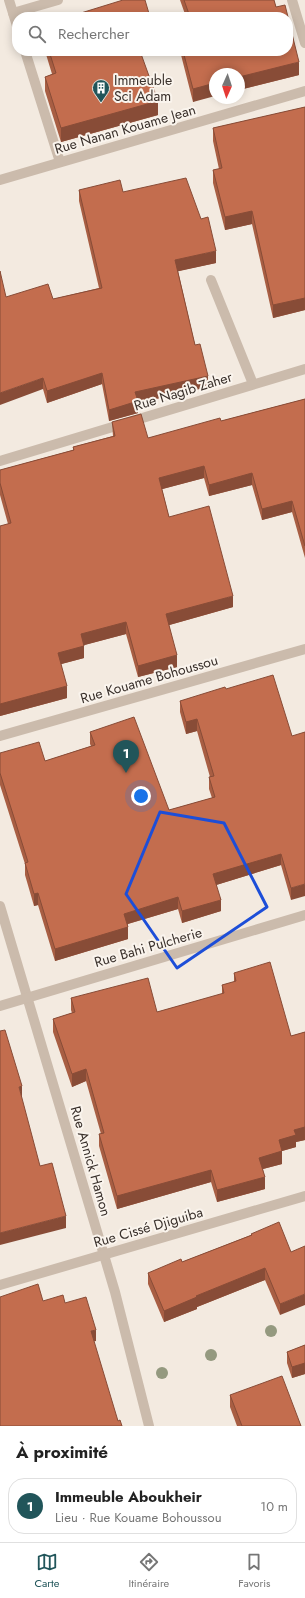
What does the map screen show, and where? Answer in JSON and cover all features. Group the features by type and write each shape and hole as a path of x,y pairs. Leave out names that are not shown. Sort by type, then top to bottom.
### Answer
{"street":[{"path":"9,0 13,12"},
{"path":"16,12 58,0"},
{"path":"292,0 305,43"},
{"path":"27,56 60,162"},
{"name":"Rue Nanan Kouame Jean","path":"0,180 305,91"},
{"path":"211,280 253,384"},
{"name":"Rue Nagib Zaher","path":"0,461 305,369"},
{"name":"Rue Kouame Bohoussou","path":"0,736 305,649"},
{"name":"Rue Annick Hamon","path":"0,906 104,1254 149,1426"},
{"name":"Rue Bahi Pulcherie","path":"0,1006 305,916"},
{"name":"Rue Cissé Djiguiba","path":"0,1285 305,1196"}],"highlighted area":[{"path":"160,812 224,823 267,907 177,968 126,894"}],"building":[{"path":"123,0 145,0 149,12 84,12"},
{"path":"184,0 274,0 276,7 285,5 287,12 188,12"},
{"path":"293,38 299,62 245,76 245,68 209,68 209,85 193,89 184,56 293,56"},
{"name":"Immeuble Sci Adam","path":"51,56 142,56 158,101 61,128 45,77 56,73"},
{"path":"305,107 305,298 273,305 252,211 225,217 213,170 222,168 213,128"},
{"path":"186,178 201,219 208,217 216,251 175,260 195,345 200,344 208,376 135,392 138,401 109,410 102,373 47,391 43,378 0,393 0,271 6,297 48,284 53,299 102,288 79,190 120,180 123,192"},
{"path":"305,399 305,546 292,501 262,509 252,473 209,485 204,466 159,478 169,517 209,506 233,596 166,614 177,655 138,666 126,622 81,634 84,646 58,653 67,686 0,704 0,526 11,523 0,483 0,470 74,450 73,447 115,436 112,422 141,414 148,438 220,418 221,421"},
{"path":"273,675 292,736 305,732 305,884 291,888 281,854 213,874 221,900 182,911 178,897 124,914 128,927 55,949 38,893 34,894 25,863 28,862 0,773 0,753 39,742 45,761 95,745 90,732 134,717 169,810 215,797 209,777 214,776 197,719 186,722 180,701 225,687 226,689"},
{"path":"270,962 291,1036 305,1032 305,1127 294,1130 296,1135 279,1140 282,1151 259,1158 265,1177 217,1190 211,1170 117,1196 99,1134 104,1133 86,1069 72,1074 53,1019 75,1012 71,998 148,978 157,1012 224,993 222,985 236,981 234,973"},
{"path":"5,1030 22,1086 19,1087 40,1166 52,1163 66,1216 0,1233 0,1031"},
{"path":"279,1222 291,1252 305,1246 305,1294 280,1304 265,1268 196,1296 197,1297 164,1311 148,1273 181,1259 182,1262 252,1235 251,1234"},
{"path":"38,1284 43,1301 63,1295 65,1303 86,1297 96,1330 91,1331 118,1421 120,1420 122,1426 0,1426 0,1297"},
{"path":"305,1345 305,1363 292,1367 287,1352"},
{"path":"282,1376 301,1426 242,1426 230,1395"}],"place":[{"name":"Immeuble Sci Adam","path":"101,103"},
{"name":"Immeuble Aboukheir","path":"126,773"}]}
